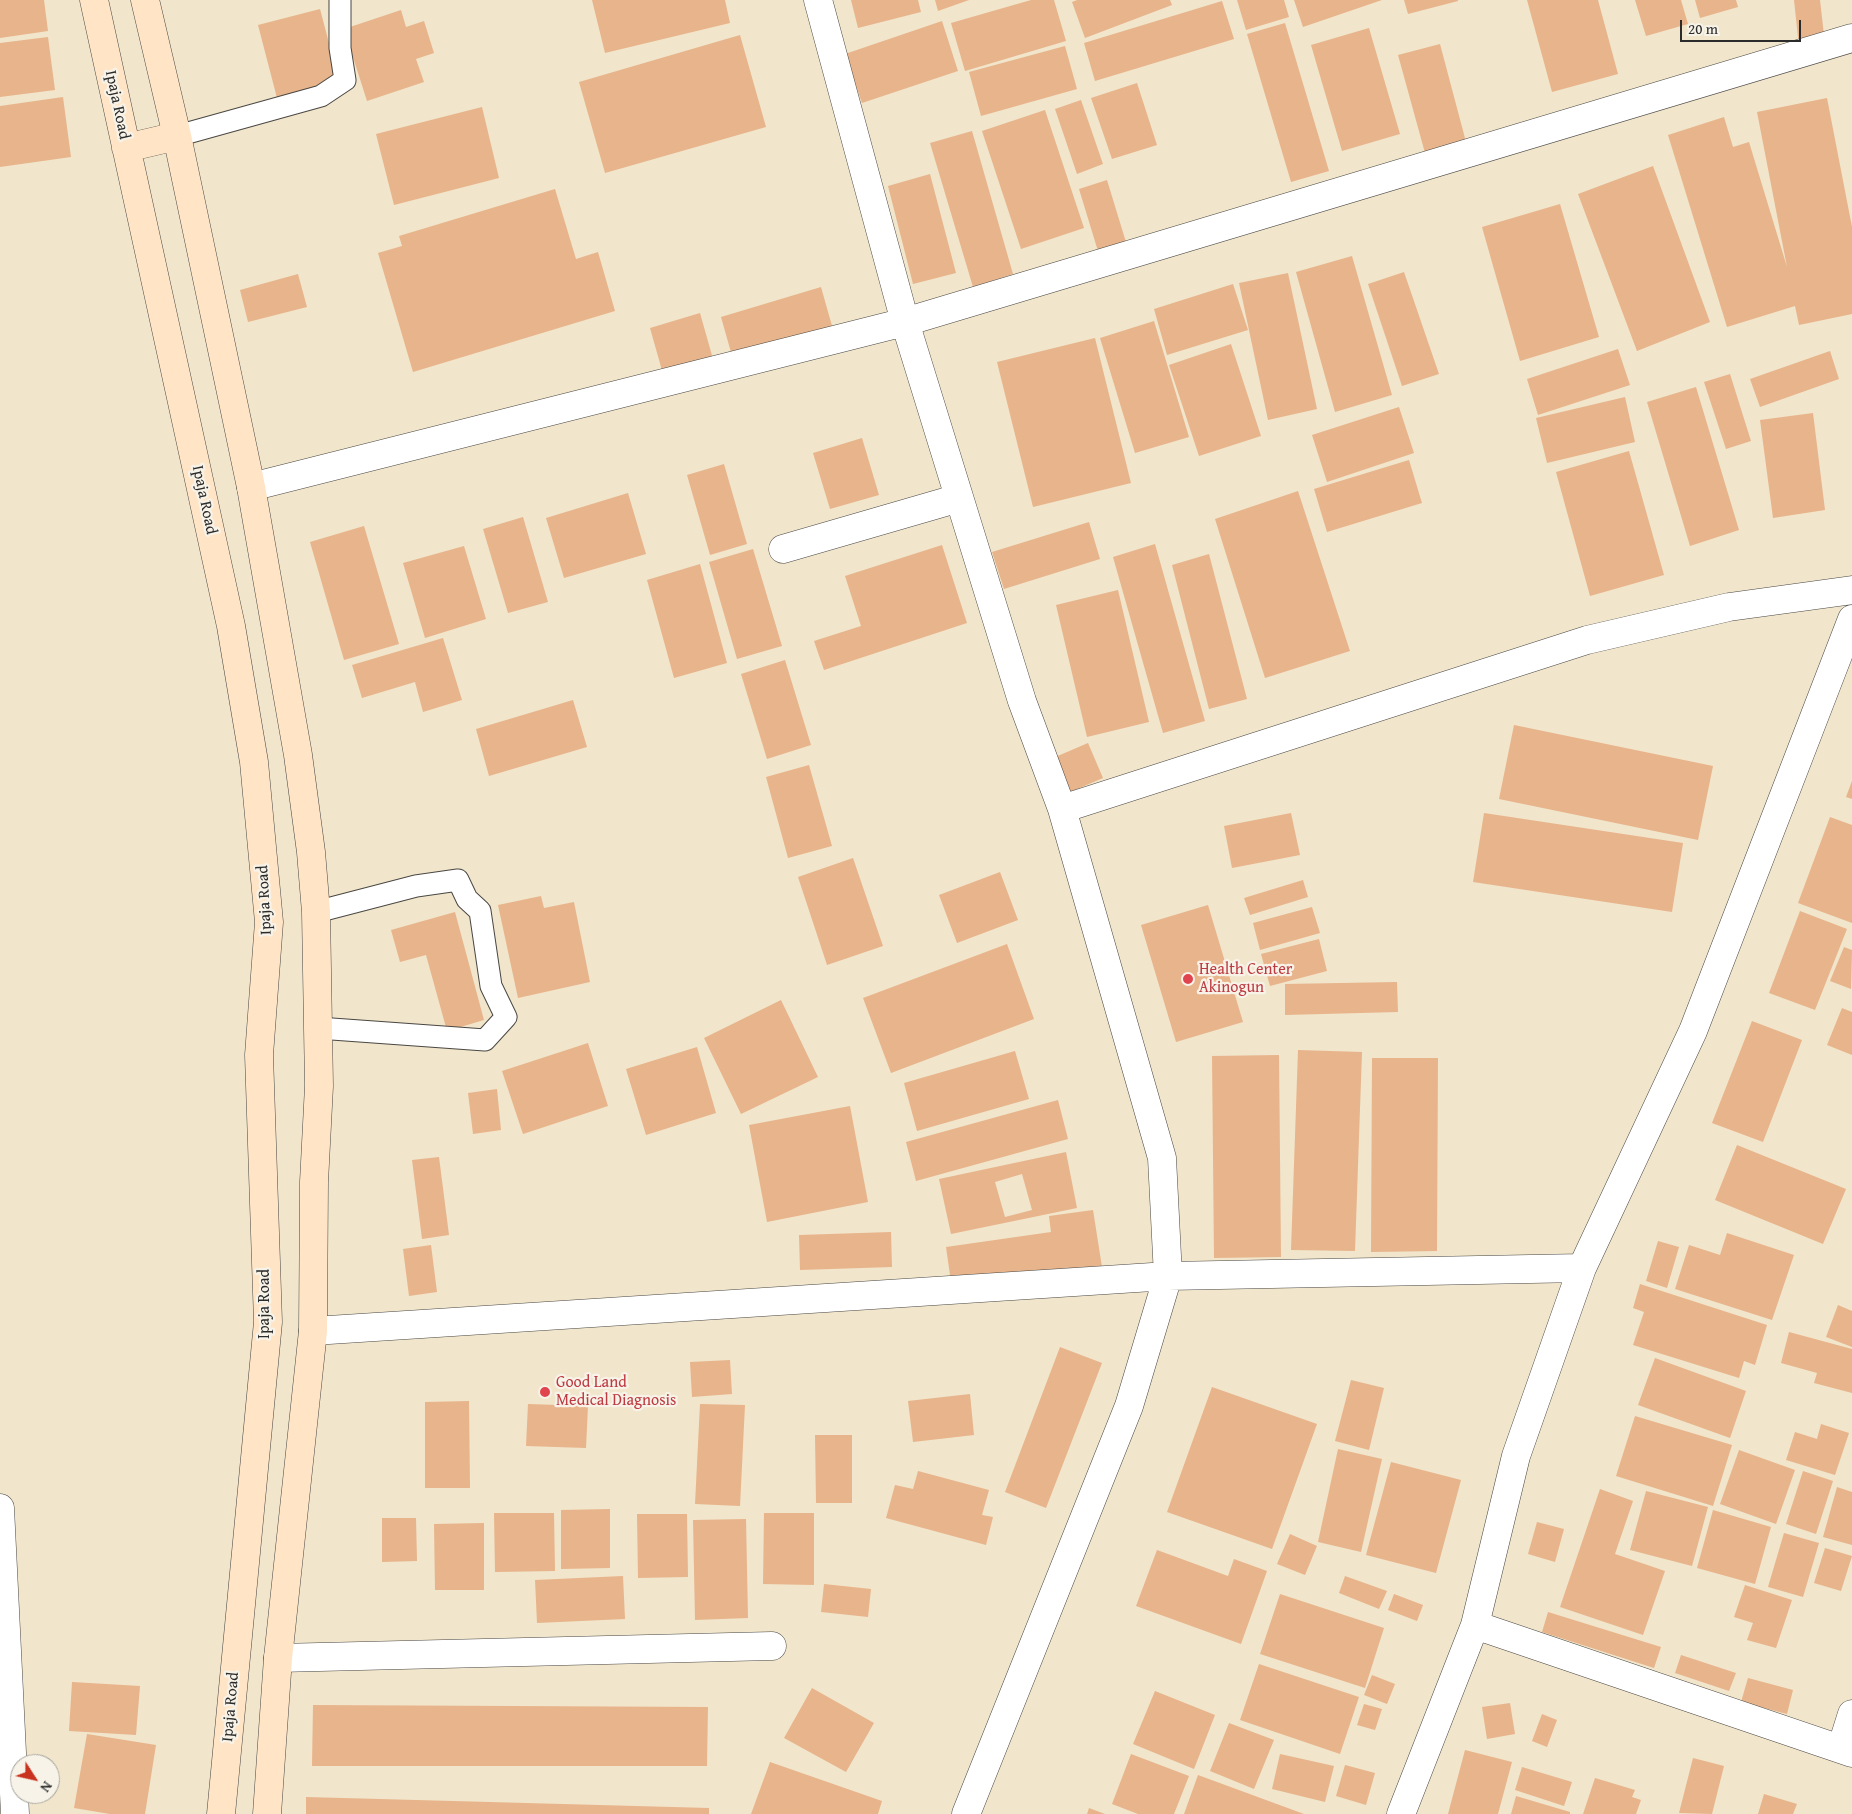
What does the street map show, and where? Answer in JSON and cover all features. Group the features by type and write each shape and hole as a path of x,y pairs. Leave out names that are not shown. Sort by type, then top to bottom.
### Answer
{"main road":[{"name":"Ipaja Road","path":"94,0 231,626 254,762 269,922 259,1055 268,1322 221,1814"},
{"path":"145,0 177,136 251,487 298,755 311,852 316,912 319,1086 314,1182 312,1331 278,1658 267,1814"},
{"path":"126,148 177,136"}],"street":[{"path":"818,0 905,322 1022,701 1062,809 1162,1158 1168,1276 1128,1406 966,1814"},
{"path":"251,487 905,322 1852,38"},
{"path":"784,549 959,498"},
{"path":"1062,809 1587,640 1730,607 1852,590"},
{"path":"1401,1814 1475,1624 1516,1456 1582,1268 1693,1031 1852,620"},
{"path":"312,1331 1168,1276 1582,1268"},
{"path":"0,1508 16,1814"},
{"path":"1475,1624 1846,1751 1852,1714"},
{"path":"278,1658 772,1646"}],"lane":[{"path":"177,136 322,96 345,80 340,48 340,0"},
{"path":"316,912 416,886 458,880 467,899 480,911 491,986 506,1017 486,1040 318,1028"}],"building":[{"path":"0,0 44,0 48,31 0,38"},
{"path":"592,0 725,0 730,23 605,53"},
{"path":"851,0 918,0 921,12 858,28"},
{"path":"935,0 969,0 938,11"},
{"path":"1031,0 1054,0 1066,41 965,71 951,23"},
{"path":"1077,0 1170,0 1172,5 1085,38 1072,2"},
{"path":"1237,0 1284,0 1289,17 1246,30"},
{"path":"1294,0 1382,0 1303,27"},
{"path":"1404,0 1458,0 1458,1 1408,14"},
{"path":"1527,0 1598,0 1618,74 1552,92"},
{"path":"1635,0 1681,0 1688,24 1646,36"},
{"path":"1695,0 1736,0 1738,7 1700,18"},
{"path":"1794,0 1820,0 1825,44 1799,47"},
{"path":"1222,1 1234,39 1095,81 1084,43"},
{"path":"320,9 339,81 277,98 258,25"},
{"path":"401,10 406,27 424,21 434,53 416,59 424,82 367,101 344,29"},
{"path":"942,21 958,71 862,103 845,54"},
{"path":"1285,23 1329,171 1291,182 1247,34"},
{"path":"1369,28 1400,134 1342,151 1311,45"},
{"path":"740,35 766,127 605,173 579,82"},
{"path":"48,37 55,90 0,97 0,43"},
{"path":"1440,44 1466,142 1425,153 1398,55"},
{"path":"1065,46 1077,89 981,116 969,72"},
{"path":"1137,83 1157,145 1112,159 1091,98"},
{"path":"63,97 71,157 0,167 0,106"},
{"path":"1827,98 1852,227 1852,314 1799,325 1795,306 1727,327 1668,135 1724,117 1733,147 1749,142 1787,267 1757,112"},
{"path":"1081,100 1103,164 1077,174 1055,109"},
{"path":"482,107 499,178 394,205 376,134"},
{"path":"1045,110 1084,228 1021,249 982,131"},
{"path":"972,131 1013,274 973,287 930,143"},
{"path":"1653,166 1710,322 1637,351 1578,194"},
{"path":"930,174 956,273 913,284 888,186"},
{"path":"1107,180 1129,252 1101,261 1079,189"},
{"path":"555,189 576,259 598,252 615,311 413,372 378,253 402,246 399,236"},
{"path":"1560,204 1599,337 1520,361 1482,227"},
{"path":"1352,256 1392,395 1335,412 1296,272"},
{"path":"1404,272 1439,374 1402,386 1368,284"},
{"path":"1288,273 1317,409 1268,420 1239,283"},
{"path":"298,274 307,307 248,322 240,290"},
{"path":"1233,284 1248,330 1167,355 1154,309"},
{"path":"821,287 834,333 734,363 721,317"},
{"path":"700,313 713,359 663,374 650,328"},
{"path":"1154,321 1189,437 1135,453 1100,338"},
{"path":"1095,338 1131,483 1033,507 997,362"},
{"path":"1231,344 1261,436 1199,456 1169,365"},
{"path":"1618,349 1630,385 1538,415 1527,379"},
{"path":"1830,351 1839,379 1760,407 1750,379"},
{"path":"1730,374 1751,441 1726,449 1704,382"},
{"path":"1696,387 1739,530 1690,546 1647,402"},
{"path":"1625,397 1635,442 1547,463 1536,418"},
{"path":"1399,407 1414,453 1327,482 1312,435"},
{"path":"1813,413 1825,510 1773,518 1760,420"},
{"path":"862,438 879,495 830,509 813,453"},
{"path":"1629,451 1664,575 1590,596 1556,472"},
{"path":"1409,460 1422,503 1327,532 1314,489"},
{"path":"724,464 747,544 710,555 687,475"},
{"path":"1298,491 1350,651 1265,678 1215,519"},
{"path":"628,493 646,554 564,578 546,518"},
{"path":"523,517 548,602 508,613 483,529"},
{"path":"1089,522 1100,559 1004,589 992,552"},
{"path":"364,526 399,644 344,660 310,542"},
{"path":"1155,544 1205,721 1163,733 1113,557"},
{"path":"942,545 967,623 824,670 814,641 861,626 845,576"},
{"path":"464,546 486,619 425,638 403,563"},
{"path":"753,549 782,646 737,659 709,562"},
{"path":"1209,554 1247,699 1209,709 1172,565"},
{"path":"700,564 727,663 674,678 647,580"},
{"path":"1118,590 1149,722 1087,737 1056,605"},
{"path":"443,638 462,700 423,712 415,682 362,698 352,665"},
{"path":"785,660 811,745 767,759 741,674"},
{"path":"573,700 587,747 489,776 476,729"},
{"path":"1514,725 1713,766 1698,840 1499,799"},
{"path":"1088,743 1103,778 1061,796 1046,761"},
{"path":"809,765 832,846 788,858 766,777"},
{"path":"1852,781 1852,799 1846,797"},
{"path":"1291,813 1300,855 1232,868 1224,826"},
{"path":"1484,813 1683,843 1672,912 1473,882"},
{"path":"1830,817 1852,825 1852,923 1798,903"},
{"path":"853,858 883,946 827,965 798,877"},
{"path":"1000,872 1018,920 957,943 939,895"},
{"path":"1303,880 1308,897 1250,915 1244,898"},
{"path":"541,896 544,908 574,902 590,982 518,998 498,905"},
{"path":"1208,905 1243,1022 1176,1042 1141,925"},
{"path":"1312,907 1320,933 1260,950 1253,923"},
{"path":"1800,911 1847,929 1815,1010 1769,993"},
{"path":"455,912 484,1020 447,1031 426,955 400,962 391,930"},
{"path":"1319,939 1327,971 1270,986 1261,954"},
{"path":"1007,944 1034,1019 891,1073 863,998"},
{"path":"1844,947 1852,950 1851,989 1830,981"},
{"path":"1397,982 1398,1012 1285,1015 1285,984"},
{"path":"781,1000 818,1077 741,1114 704,1038"},
{"path":"1842,1008 1852,1012 1852,1055 1827,1045"},
{"path":"1752,1021 1802,1040 1763,1142 1712,1123"},
{"path":"588,1043 608,1106 523,1134 502,1071"},
{"path":"697,1047 716,1113 646,1135 626,1069"},
{"path":"1298,1050 1362,1052 1355,1251 1291,1250"},
{"path":"1015,1051 1029,1099 917,1131 904,1083"},
{"path":"1279,1055 1281,1257 1214,1258 1212,1056"},
{"path":"1372,1058 1438,1058 1437,1251 1371,1252"},
{"path":"497,1089 501,1130 473,1134 468,1093"},
{"path":"1058,1100 1068,1139 916,1181 906,1142"},
{"path":"850,1106 868,1202 767,1222 749,1125"},
{"path":"1737,1145 1846,1189 1823,1244 1715,1200"},
{"path":"1066,1152 1077,1208 951,1234 939,1179","holes":["1022,1174 1032,1210 1005,1217 995,1182"]},
{"path":"439,1157 449,1235 422,1239 412,1160"},
{"path":"1093,1210 1102,1267 952,1289 946,1247 1051,1232 1049,1216"},
{"path":"891,1232 892,1267 800,1270 799,1235"},
{"path":"1727,1233 1794,1255 1772,1320 1675,1289 1689,1245 1720,1255"},
{"path":"1658,1241 1679,1247 1667,1288 1646,1281"},
{"path":"431,1245 437,1292 409,1296 403,1249"},
{"path":"1640,1284 1767,1325 1755,1365 1744,1361 1739,1378 1633,1345 1644,1312 1633,1308"},
{"path":"1838,1305 1852,1311 1852,1347 1826,1337"},
{"path":"1789,1332 1852,1349 1852,1393 1814,1383 1817,1373 1781,1363"},
{"path":"1060,1347 1102,1363 1046,1508 1005,1492"},
{"path":"1655,1358 1746,1391 1730,1438 1638,1405"},
{"path":"730,1360 732,1394 692,1397 690,1362"},
{"path":"1351,1380 1384,1388 1369,1450 1335,1441"},
{"path":"1212,1387 1317,1424 1272,1549 1167,1512"},
{"path":"970,1394 974,1435 913,1442 908,1401"},
{"path":"469,1401 470,1488 425,1488 425,1402"},
{"path":"528,1404 588,1406 586,1448 526,1446"},
{"path":"700,1404 745,1405 740,1506 695,1504"},
{"path":"1635,1416 1732,1445 1713,1506 1616,1476"},
{"path":"1821,1424 1849,1433 1835,1475 1786,1460 1795,1432 1817,1439"},
{"path":"815,1435 852,1435 852,1503 816,1503"},
{"path":"1338,1449 1382,1459 1361,1552 1318,1542"},
{"path":"1739,1450 1795,1470 1776,1524 1720,1504"},
{"path":"1391,1462 1461,1480 1436,1573 1366,1555"},
{"path":"918,1471 989,1490 982,1515 993,1517 986,1545 886,1518 895,1485 913,1489"},
{"path":"1803,1471 1833,1481 1816,1534 1786,1524"},
{"path":"1837,1487 1852,1492 1852,1545 1823,1537"},
{"path":"1600,1489 1633,1501 1615,1554 1665,1571 1643,1635 1560,1607"},
{"path":"1646,1491 1708,1507 1692,1566 1630,1550"},
{"path":"610,1509 610,1568 561,1569 561,1510"},
{"path":"1713,1510 1771,1527 1755,1584 1697,1568"},
{"path":"494,1513 554,1513 555,1571 495,1572"},
{"path":"764,1513 814,1513 814,1585 763,1584"},
{"path":"637,1514 687,1514 688,1577 638,1578"},
{"path":"382,1518 416,1518 417,1561 382,1562"},
{"path":"746,1519 748,1618 695,1620 693,1520"},
{"path":"1537,1522 1564,1529 1555,1562 1528,1554"},
{"path":"484,1523 484,1590 435,1590 434,1524"},
{"path":"1784,1533 1819,1543 1803,1597 1768,1587"},
{"path":"1290,1534 1317,1546 1305,1575 1277,1564"},
{"path":"1825,1548 1852,1556 1841,1591 1814,1583"},
{"path":"1157,1550 1228,1576 1234,1559 1267,1571 1241,1644 1136,1606"},
{"path":"623,1576 625,1619 537,1623 535,1580"},
{"path":"1345,1576 1387,1591 1379,1609 1339,1593"},
{"path":"824,1584 871,1589 868,1617 821,1612"},
{"path":"1745,1585 1792,1600 1776,1648 1747,1640 1753,1623 1734,1617"},
{"path":"1280,1594 1384,1628 1365,1688 1260,1654"},
{"path":"1394,1594 1423,1605 1417,1621 1388,1610"},
{"path":"1548,1612 1661,1647 1654,1668 1542,1632"},
{"path":"1681,1655 1736,1673 1729,1691 1675,1673"},
{"path":"1259,1664 1359,1697 1340,1754 1240,1720"},
{"path":"1372,1675 1395,1684 1387,1704 1364,1695"},
{"path":"1748,1678 1793,1690 1787,1714 1741,1702"},
{"path":"72,1682 140,1686 136,1735 69,1731"},
{"path":"812,1688 874,1723 846,1772 784,1738"},
{"path":"1155,1691 1215,1715 1194,1769 1133,1744"},
{"path":"1510,1703 1515,1734 1487,1739 1482,1707"},
{"path":"1364,1704 1382,1709 1375,1730 1357,1725"},
{"path":"313,1705 708,1707 707,1766 312,1766"},
{"path":"1542,1714 1557,1720 1547,1747 1532,1741"},
{"path":"1229,1723 1274,1740 1254,1789 1210,1771"},
{"path":"87,1734 156,1745 145,1814 110,1814 74,1808"},
{"path":"1465,1750 1512,1762 1498,1814 1448,1814"},
{"path":"1131,1754 1189,1776 1174,1814 1138,1814 1112,1804"},
{"path":"1280,1754 1334,1766 1325,1802 1272,1789"},
{"path":"1693,1758 1724,1766 1712,1814 1679,1813"},
{"path":"770,1762 882,1801 878,1814 751,1814"},
{"path":"1345,1765 1375,1773 1366,1805 1336,1796"},
{"path":"1522,1767 1572,1782 1564,1806 1515,1790"},
{"path":"1198,1775 1304,1814 1184,1814"},
{"path":"1595,1778 1635,1790 1632,1797 1641,1800 1636,1814 1583,1814"},
{"path":"1764,1794 1797,1804 1793,1814 1758,1814"},
{"path":"1516,1796 1570,1812 1570,1814 1511,1814"},
{"path":"306,1797 709,1808 709,1814 306,1814"},
{"path":"1089,1808 1105,1814 1087,1814"}],"place":[{"name":"Health Center Akinogun","path":"1188,979"},
{"name":"Good Land Medical Diagnosis","path":"545,1392"}]}
